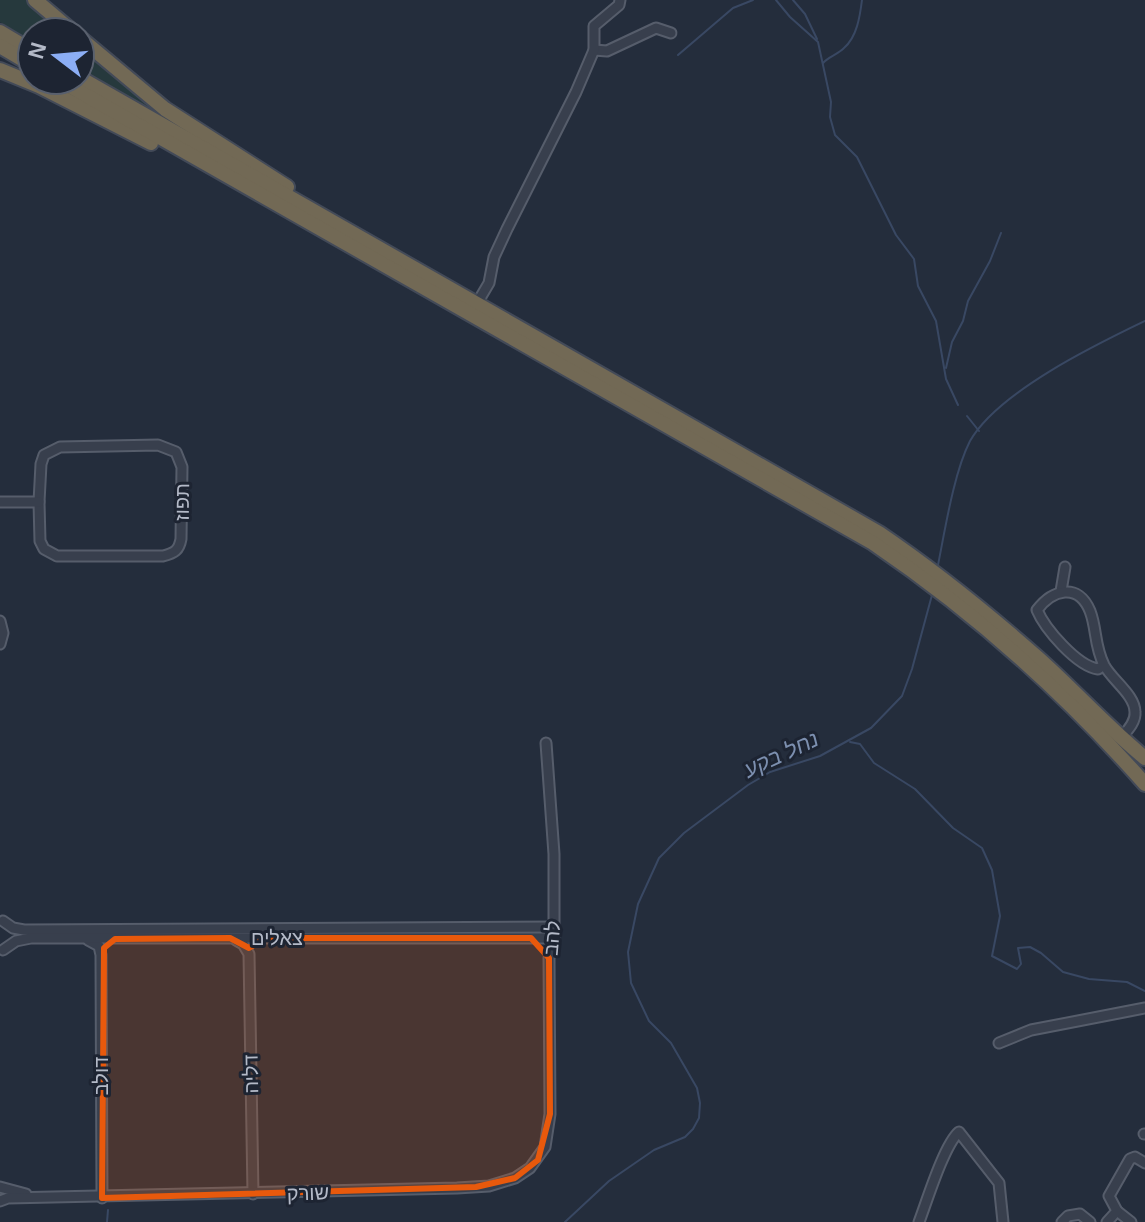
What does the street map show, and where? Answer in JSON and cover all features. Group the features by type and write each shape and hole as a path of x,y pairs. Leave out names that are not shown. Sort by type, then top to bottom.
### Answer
{"highway":[{"path":"35,0 54,16"},
{"path":"96,51 165,109 436,282"},
{"path":"0,70 39,86 303,220"},
{"path":"96,87 834,506 1038,658 1145,758"},
{"path":"87,96 912,562"},
{"path":"959,598 1108,742 1145,784"}],"street":[{"path":"476,305 489,283 494,257 546,155 594,50 594,26 619,5 620,0"},
{"path":"594,50 607,51 656,28 671,33"},
{"name":"תפוז","path":"158,445 172,448 180,459 181,539 179,548 173,554 50,554 40,541 39,502 44,455 60,447 158,445"},
{"path":"0,502 39,502"},
{"path":"1065,567 1061,591 1037,610 1040,619 1062,645 1085,665 1098,669 1104,665"},
{"path":"1061,591 1077,594 1090,611 1095,645 1104,665 1129,695 1135,711 1131,727 1121,738"},
{"path":"0,621 3,633 0,644"},
{"name":"להב","path":"546,743 554,854 554,933 549,958 549,1133"},
{"path":"1,952 7,936 2,919"},
{"name":"צאלים","path":"2,919 13,928 24,930 554,933"},
{"name":"צאלים","path":"1,952 11,943 23,939 531,938 554,933"},
{"path":"230,938 243,944 249,954 256,943 265,938"},
{"path":"531,938 549,958"},
{"path":"83,939 95,943 101,955"},
{"path":"101,955 106,944 115,939"},
{"name":"דליה","path":"249,954 253,1194"},
{"name":"דולב","path":"101,955 102,1198"},
{"path":"999,1043 1031,1030 1145,1008"},
{"path":"919,1222 947,1149 959,1132 999,1183 1003,1222"},
{"name":"שורק","path":"0,1201 8,1198 253,1194 499,1184 530,1168 542,1155 549,1133"},
{"path":"1131,1222 1117,1211 1109,1196 1130,1159 1135,1157 1145,1163"},
{"name":"שורק","path":"0,1187 41,1198"},
{"path":"1107,1222 1117,1211"},
{"path":"1062,1222 1068,1216 1080,1214 1090,1222"}],"highlighted area":[{"path":"230,938 249,948 265,938 531,938 549,958 550,1114 538,1160 515,1178 476,1187 102,1198 104,948 115,939"}],"green space":[{"path":"0,0 26,0 46,16 16,16 16,32 0,22"},
{"path":"96,56 224,152 96,78"}],"waterway":[{"path":"678,55 733,8 753,0"},
{"path":"776,0 818,42 835,135 857,157 896,235 914,259 918,286 936,321 946,379 958,405"},
{"path":"793,0 805,14 817,39"},
{"path":"823,63 852,38 862,0"},
{"path":"946,368 952,342 963,321 968,301 1001,233"},
{"name":"נחל בקע","path":"938,565 959,469 970,441 984,423 1002,405 1049,372 1145,321"},
{"path":"967,416 979,431"},
{"name":"נחל בקע","path":"565,1222 609,1181 654,1150 685,1137 699,1118 697,1088 671,1043 649,1021 631,983 628,952 638,904 659,858 684,833 748,785 770,772 820,756 871,728 902,696 932,595"},
{"path":"850,742 860,744 874,763 915,789 953,828 982,848 992,870 1000,916 992,956 1017,969 1021,964 1018,948 1030,947 1063,972 1089,979 1127,982 1145,991"},
{"path":"107,1222 108,1210"}]}
